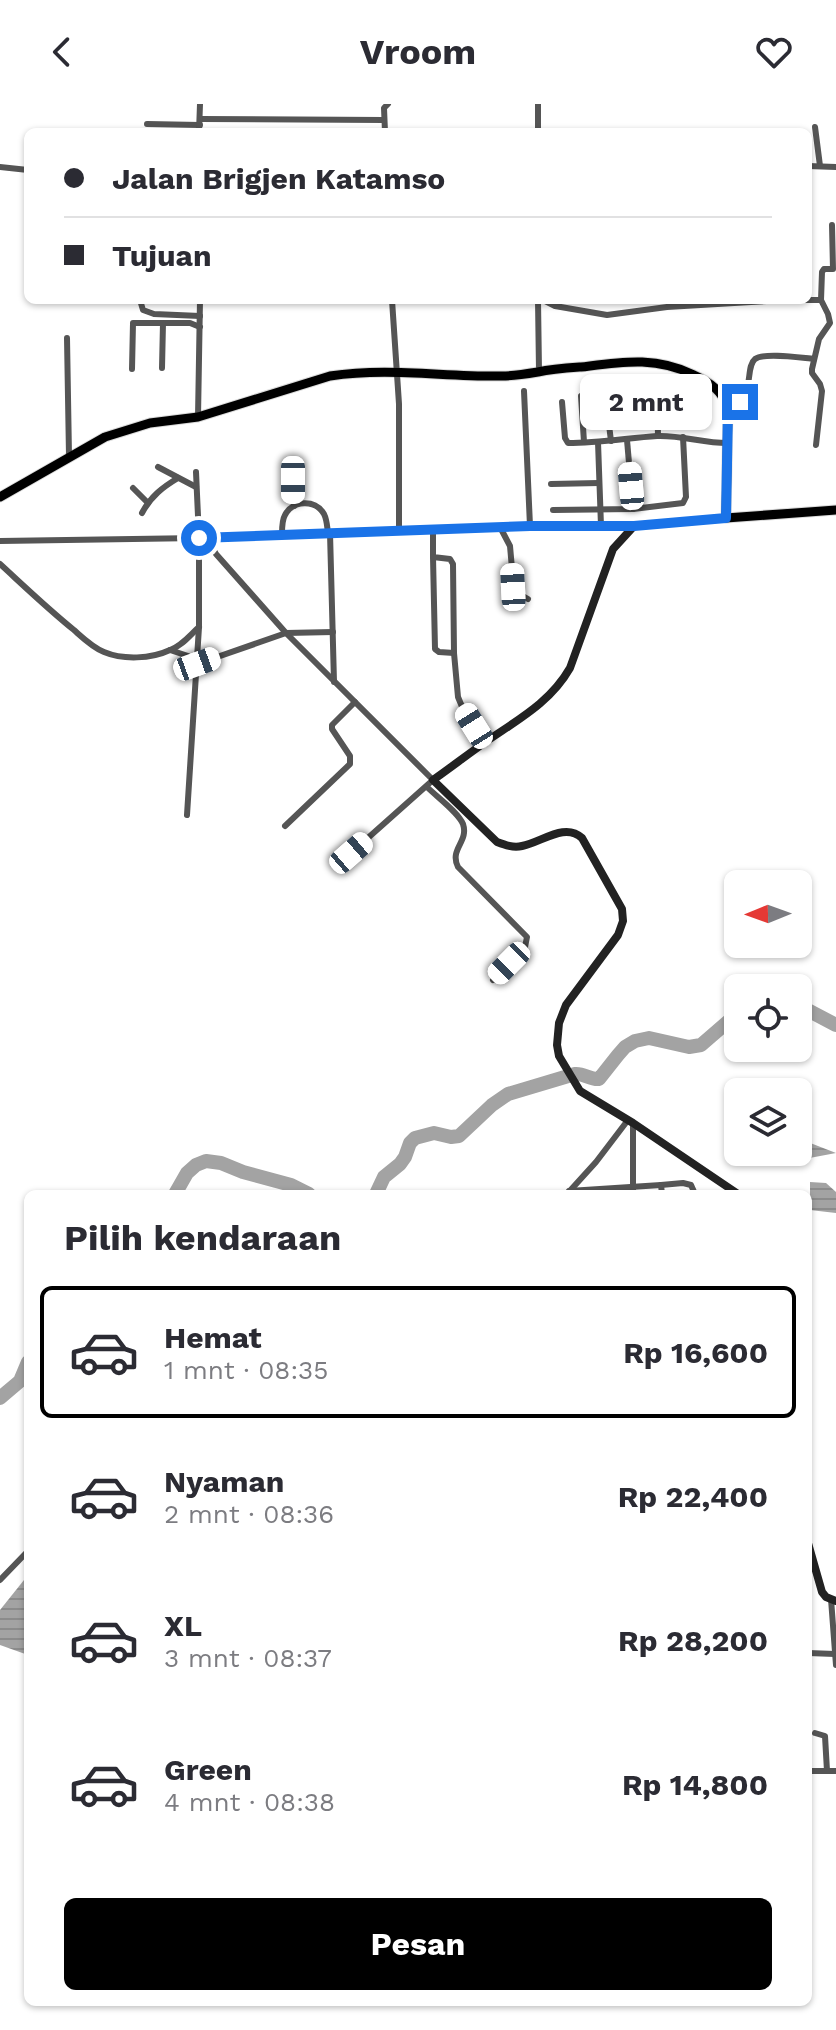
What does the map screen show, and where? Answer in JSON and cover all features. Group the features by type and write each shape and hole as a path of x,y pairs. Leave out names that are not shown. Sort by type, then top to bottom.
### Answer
{"main road":[{"path":"0,497 105,437 150,423 198,417 330,376 398,371 517,376 626,361 654,361 686,370 710,383 728,408 726,518 836,510"}],"street":[{"path":"200,104 200,125"},
{"path":"385,128 385,106 388,104"},
{"path":"538,104 538,128"},
{"path":"147,124 172,128 384,120"},
{"path":"815,127 820,166"},
{"path":"812,166 836,167"},
{"path":"0,167 24,170"},
{"path":"816,445 822,391 812,373 819,339 830,323 821,300 822,272 824,269 835,269 832,225"},
{"path":"812,300 821,300"},
{"path":"141,304 143,310 154,314 200,316"},
{"path":"198,417 200,304"},
{"path":"392,304 398,371 399,531"},
{"path":"539,371 540,304"},
{"path":"550,304 607,315 687,304"},
{"path":"132,369 133,323 190,323 200,327"},
{"path":"162,368 163,323"},
{"path":"67,338 69,456"},
{"path":"728,408 740,402 755,359 769,356 814,359"},
{"path":"604,385 611,441"},
{"path":"657,388 658,436"},
{"path":"524,391 530,526"},
{"path":"581,396 584,442"},
{"path":"562,402 565,440 568,443 658,436 727,443"},
{"path":"553,510 633,509 685,502 683,437"},
{"path":"627,440 633,509"},
{"path":"598,442 601,526"},
{"path":"158,467 196,487"},
{"path":"187,815 203,538 196,472"},
{"path":"142,513 160,490 178,478"},
{"path":"293,480 294,506"},
{"path":"551,484 599,483"},
{"path":"133,488 148,503"},
{"path":"282,534 283,518 294,506 302,503 319,508 326,519 334,682"},
{"path":"0,541 203,538 530,526 634,526 726,518"},
{"path":"351,853 430,784 534,710 562,682 570,668 613,549 634,526"},
{"path":"500,527 510,546 514,591 528,599"},
{"path":"433,529 435,649 454,653"},
{"path":"203,538 286,633 355,702 459,817 464,827 454,859 458,867 527,937 525,947 493,980"},
{"path":"433,557 450,559 453,564 458,697 484,743"},
{"path":"0,564 49,610 105,653 129,658 170,650 199,627"},
{"path":"196,663 286,633 333,632"},
{"path":"170,650 188,656 196,663"},
{"path":"285,826 350,764 350,756 332,725 355,702"},
{"path":"430,784 497,842 506,846 522,846 567,831 582,838 622,909 623,921 618,935 561,1015 557,1034 559,1056 580,1091 732,1190"},
{"path":"630,1122 633,1190"},
{"path":"571,1190 630,1122"},
{"path":"638,1190 688,1183 694,1190"},
{"path":"661,1185 662,1190"},
{"path":"0,1580 24,1555"},
{"path":"812,1557 822,1592 833,1600 836,1665"},
{"path":"812,1653 835,1654"},
{"path":"815,1733 825,1737 827,1771"},
{"path":"812,1771 836,1771"}],"shaded area":[{"path":"812,1144 836,1153 812,1158"},
{"path":"810,1182 826,1183 836,1192 836,1213 812,1210"},
{"path":"24,1580 24,1654 0,1645 0,1610"}],"waterway":[{"path":"812,1012 836,1025"},
{"path":"378,1190 384,1177 405,1157 415,1138 434,1133 459,1136 508,1094 575,1074 599,1079 625,1047 635,1041 649,1038 689,1047 701,1045 724,1025"},
{"path":"177,1190 187,1173 206,1161 221,1163 301,1190"},
{"path":"0,1398 20,1381 24,1372"}],"route":[{"path":"199,538 530,526 634,526 726,518 728,408 740,402"}]}
